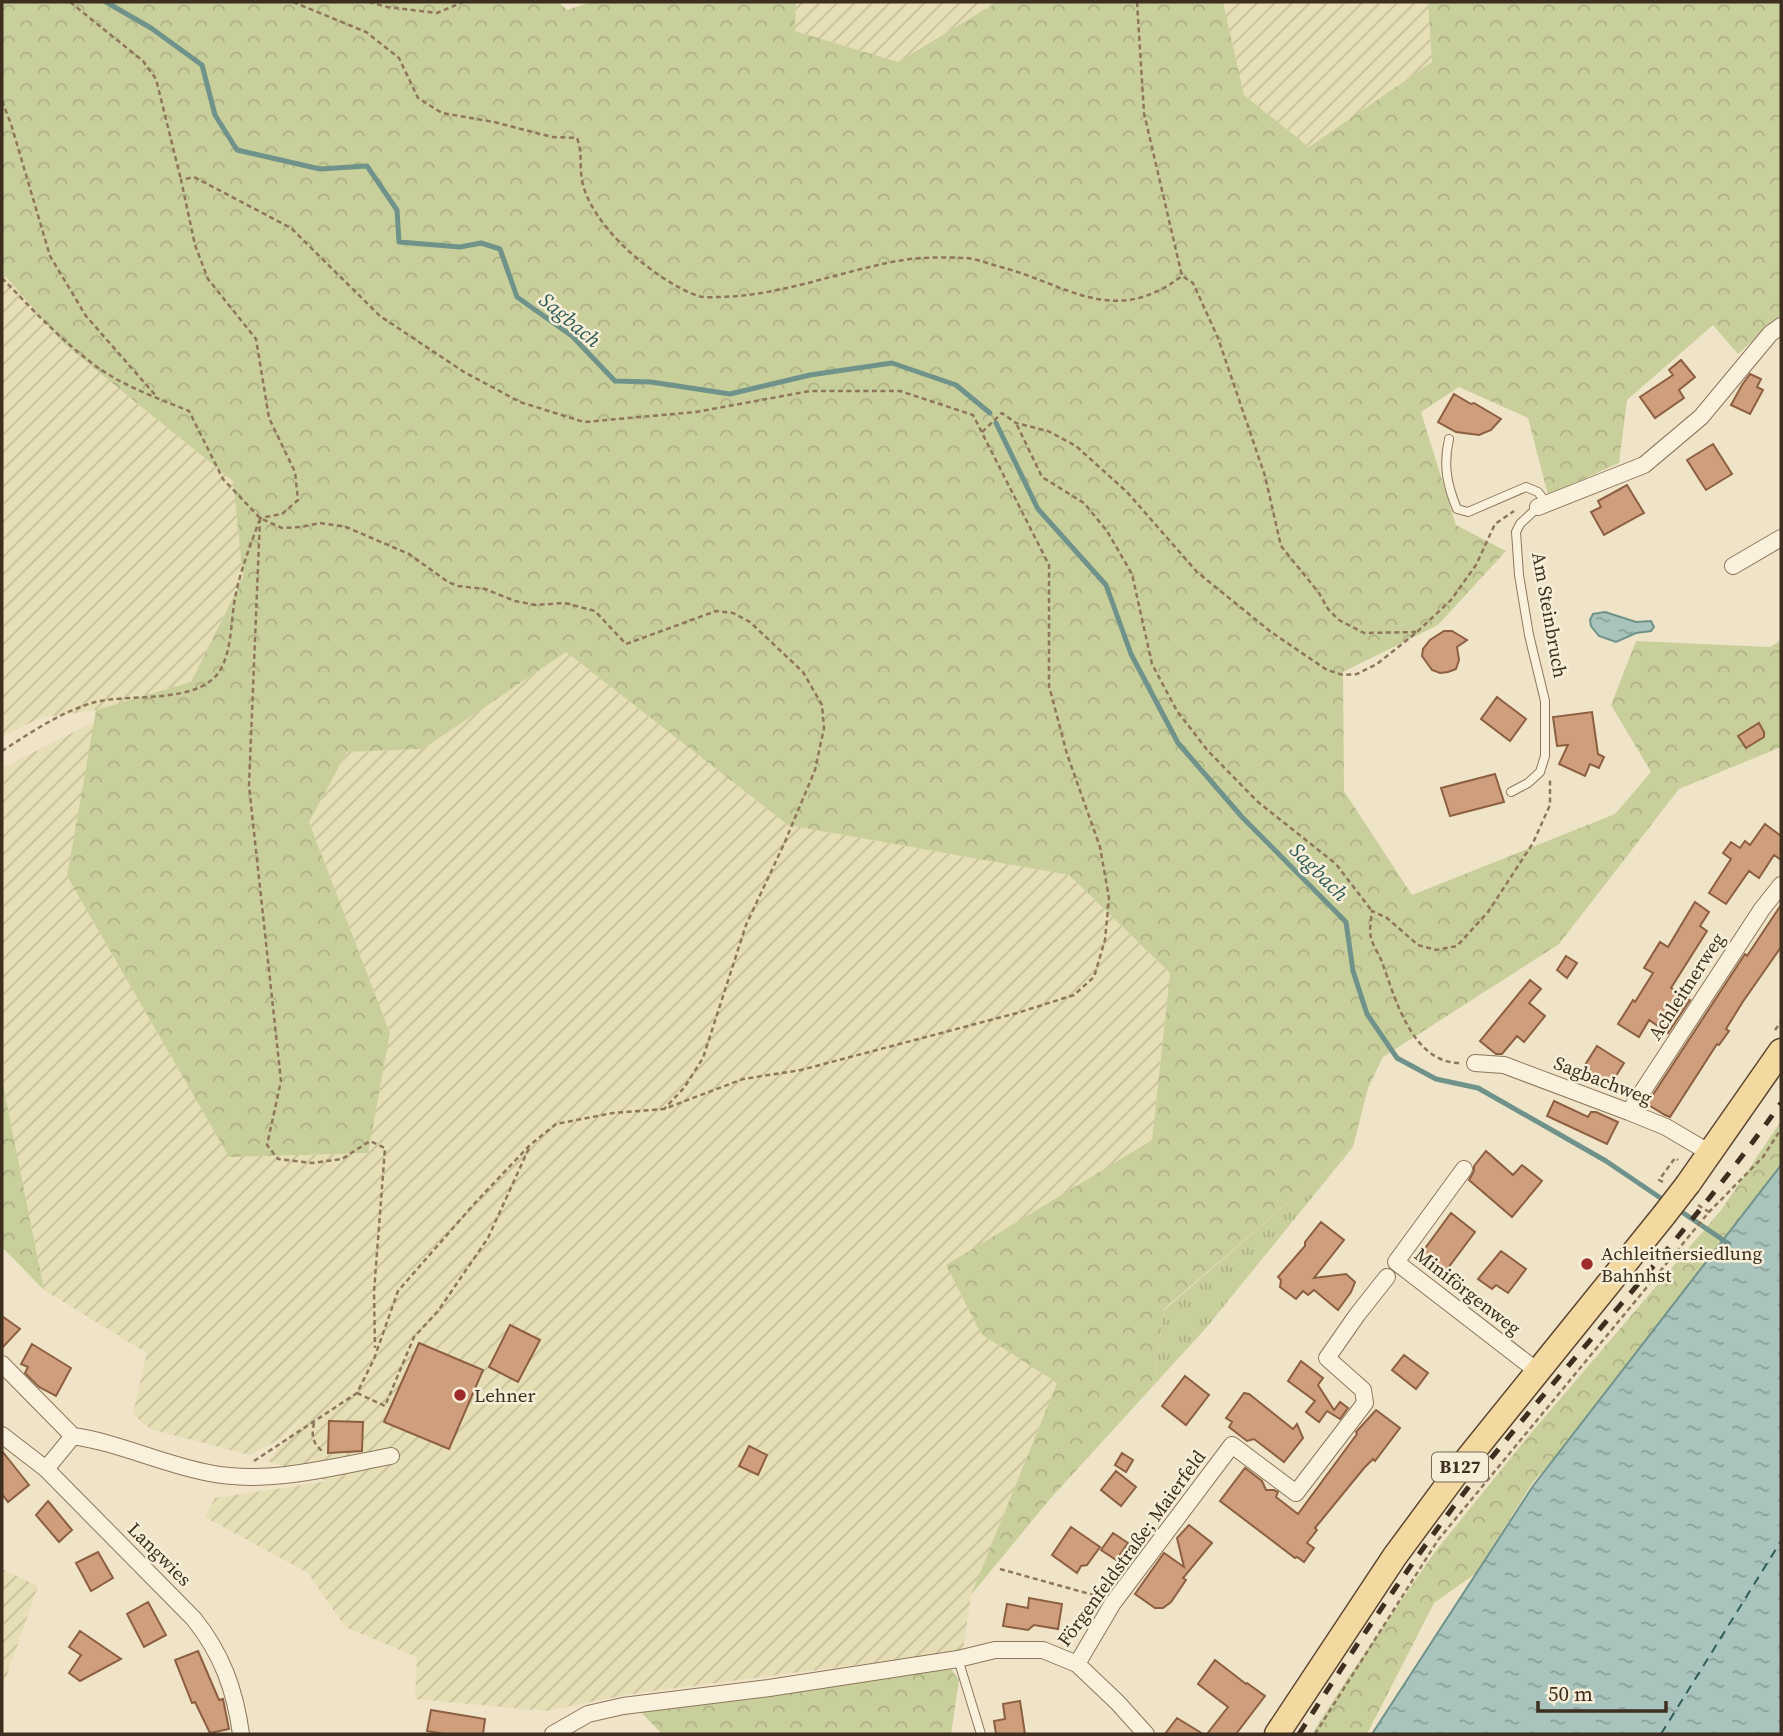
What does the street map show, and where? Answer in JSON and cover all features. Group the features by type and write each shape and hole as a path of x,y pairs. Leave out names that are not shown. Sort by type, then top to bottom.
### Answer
{"main road":[{"name":"B127","path":"1278,1734 1395,1556 1460,1468 1688,1184 1781,1051"}],"street":[{"name":"Am Steinbruch","path":"1542,505 1644,465 1701,417 1770,334 1781,326"},
{"path":"1733,566 1781,538"},
{"name":"Achleitnerweg","path":"1629,1112 1762,909 1781,885"},
{"name":"Sagbachweg","path":"1475,1063 1504,1065 1629,1112 1666,1127 1710,1153"},
{"name":"Miniförgenweg","path":"1464,1170 1396,1262 1537,1371"},
{"name":"Förgenfeldstraße; Maierfeld","path":"554,1734 588,1714 623,1706 769,1688 957,1659 995,1650 1044,1650 1077,1664 1113,1604 1232,1445 1296,1493 1365,1404 1363,1390 1327,1358 1387,1277"},
{"path":"2,1364 73,1436 106,1442 182,1467 231,1476 278,1475 391,1456"},
{"name":"Langwies","path":"2,1435 46,1469 209,1637 228,1675 241,1734"},
{"path":"46,1469 73,1436"},
{"path":"1077,1664 1146,1734"}],"lane":[{"path":"1449,439 1444,459 1448,488 1457,509 1468,512 1526,487 1538,492 1542,505"},
{"name":"Am Steinbruch","path":"1542,505 1520,524 1516,533 1519,575 1529,635 1545,701 1545,756"},
{"path":"1511,792 1528,783 1540,772 1545,756"},
{"path":"957,1659 981,1734"}],"path":[{"path":"69,2 143,61 156,79 195,245 208,279 256,338 269,418 295,472 298,500 282,514 260,518"},
{"path":"292,2 366,32 399,58 418,98 442,113 494,122 552,137 577,138 582,151 582,180 598,218 638,260 700,297 737,297 899,261 968,258 1025,273 1070,293 1103,302 1134,299 1165,289 1182,276"},
{"path":"369,2 387,8 437,13 463,2"},
{"path":"1137,2 1144,113 1182,276 1193,283 1218,338 1265,476 1281,546 1339,620 1364,633 1417,632"},
{"path":"2,101 50,256 86,316 159,398"},
{"path":"181,180 194,177 291,228 380,316 464,372 520,402 584,422 696,412 810,391 900,391 974,415 1049,565 1049,686 1068,754 1100,847 1109,898 1105,940 1094,977 1074,995 1017,1013 801,1070 743,1079 664,1109 612,1113 556,1124 530,1144 398,1292 368,1374 357,1393 231,1476"},
{"path":"2,278 89,362 130,386 189,411 223,479 260,518 282,528 320,523 346,527 409,554 448,582 458,586 485,589 535,605 565,603 595,611 626,644 716,611 733,613 750,622 803,672 822,705 824,728 815,770 746,925 703,1058 684,1088 664,1109"},
{"path":"982,432 1002,412 1016,423 1048,431 1076,446 1127,492 1197,572 1271,632 1326,670 1343,675 1357,674 1377,664 1451,600 1476,565 1496,524 1514,510 1542,505"},
{"path":"1016,423 1042,477 1084,503 1107,531 1132,574 1152,664 1177,711 1208,751 1258,802 1336,864 1372,911 1387,918 1418,945 1436,950 1457,946 1488,912 1533,843 1550,805 1550,775 1545,756"},
{"path":"2,751 45,724 95,702 154,697 190,690 208,683 221,669 227,652 242,568 260,518"},
{"path":"260,518 249,786 281,1081 267,1145 278,1159 312,1163 342,1159 370,1142 385,1148 374,1292 375,1351"},
{"path":"1372,911 1370,937 1382,961 1392,995 1412,1034 1432,1054 1452,1063 1475,1063"},
{"path":"1315,1734 1438,1540 1707,1215 1763,1157 1781,1129"},
{"path":"357,1393 385,1406 414,1337 438,1311 488,1238 530,1144"},
{"path":"1659,1180 1675,1158"},
{"path":"315,1421 313,1443 324,1453 357,1462"},
{"path":"1000,1569 1091,1593 1113,1604"}],"shaded area":[{"path":"796,2 997,2 898,62 795,31"},
{"path":"1223,2 1428,2 1432,62 1309,147 1244,95"},
{"path":"2,272 64,344 233,481 243,576 191,682 96,710 40,718 2,737"},
{"path":"566,652 788,825 1069,875 1170,973 1152,1140 947,1265 981,1334 1057,1383 971,1595 963,1651 631,1694 545,1711 415,1699 417,1657 345,1627 308,1573 205,1517 215,1498 328,1481 268,1461 304,1416 280,1439 250,1455 150,1429 133,1414 147,1353 44,1290 2,1079 2,768 94,722 67,876 229,1157 367,1153 390,1033 309,822 347,752 423,749"},
{"path":"2,1569 38,1586 2,1689"}],"green space":[{"path":"2,2 559,2 567,10 591,2 796,2 795,31 898,62 997,2 1223,2 1244,95 1309,147 1432,62 1428,2 1781,2 1781,315 1738,354 1713,325 1627,400 1619,463 1548,495 1528,418 1459,387 1421,412 1456,525 1506,551 1438,625 1343,672 1344,791 1412,895 1615,814 1651,772 1611,705 1636,641 1770,647 1781,640 1781,747 1679,789 1559,944 1383,1057 1368,1088 1353,1147 1164,1309 1154,1385 1050,1499 971,1595 1057,1383 981,1334 946,1265 1152,1140 1170,973 1069,875 788,825 566,652 423,749 347,752 309,822 390,1033 368,1153 229,1157 67,876 96,710 191,682 243,577 233,481 64,344 2,272"},
{"path":"2,1079 44,1290 2,1247"},
{"path":"1781,1121 1781,1223 1657,1341 1533,1482 1475,1574 1434,1603 1367,1734 1312,1734 1434,1553 1526,1439 1722,1209"},
{"path":"1353,1147 1206,1328 1154,1385 1164,1310"},
{"path":"951,1669 959,1680 951,1734 662,1734 635,1706"}],"water":[{"path":"1605,612 1636,622 1651,621 1654,627 1651,631 1636,633 1616,642 1599,636 1591,626 1593,614"},
{"path":"1781,1165 1781,1734 1372,1734 1533,1486"}],"building":[{"path":"1681,360 1695,377 1679,390 1684,398 1655,418 1640,397 1673,375 1669,370"},
{"path":"1750,374 1761,379 1757,387 1763,390 1750,414 1731,405"},
{"path":"1454,394 1501,419 1491,430 1479,435 1456,432 1438,422"},
{"path":"1713,444 1732,474 1706,490 1687,460"},
{"path":"1627,485 1644,513 1604,535 1591,512 1601,507 1598,501"},
{"path":"1444,631 1452,631 1467,640 1457,647 1459,660 1456,669 1440,673 1432,670 1422,656 1423,649 1430,640"},
{"path":"1497,697 1526,719 1510,741 1481,719"},
{"path":"1592,712 1598,754 1604,757 1599,768 1590,764 1585,776 1559,764 1568,745 1557,746 1553,717"},
{"path":"1759,723 1764,737 1746,748 1738,736"},
{"path":"1495,774 1504,802 1450,816 1441,788"},
{"path":"1765,824 1781,836 1781,860 1774,855 1759,878 1749,871 1726,904 1709,893 1731,859 1723,853 1731,842 1740,848 1745,841 1750,845"},
{"path":"1695,902 1709,912 1700,926 1707,931 1671,988 1690,1000 1668,1033 1649,1020 1639,1037 1618,1024 1653,973 1644,968 1660,942 1668,947"},
{"path":"1781,905 1781,947 1742,1003 1726,1029 1729,1031 1719,1045 1717,1044 1670,1117 1647,1104 1745,954 1747,956"},
{"path":"1566,956 1577,963 1567,978 1557,970"},
{"path":"1530,980 1541,989 1529,1003 1545,1016 1524,1042 1517,1036 1502,1054 1496,1054 1480,1041"},
{"path":"1597,1046 1624,1063 1607,1090 1580,1073"},
{"path":"1554,1101 1588,1117 1591,1112 1596,1112 1618,1122 1607,1144 1547,1116"},
{"path":"1486,1151 1513,1175 1522,1165 1542,1181 1512,1217 1469,1180 1474,1166"},
{"path":"1451,1213 1475,1232 1442,1276 1418,1258"},
{"path":"1321,1222 1344,1240 1314,1278 1346,1274 1355,1282 1338,1310 1314,1290 1308,1295 1303,1291 1296,1299 1280,1287 1281,1280 1278,1277 1305,1246 1305,1242"},
{"path":"1501,1251 1526,1269 1508,1293 1496,1285 1492,1289 1478,1279"},
{"path":"2,1316 20,1329 2,1348"},
{"path":"510,1325 540,1340 518,1382 489,1367"},
{"name":"Lehner","path":"419,1343 483,1370 449,1449 384,1422"},
{"path":"32,1344 71,1368 56,1396 39,1387 25,1373 28,1367 21,1364"},
{"path":"1404,1355 1428,1373 1416,1389 1392,1370"},
{"path":"1301,1361 1323,1378 1318,1385 1334,1410 1340,1402 1348,1408 1340,1419 1327,1411 1319,1422 1306,1412 1315,1401 1288,1381"},
{"path":"1185,1376 1209,1395 1186,1425 1162,1406"},
{"path":"1244,1393 1249,1394 1293,1429 1297,1424 1303,1438 1284,1462 1254,1439 1247,1441 1229,1427 1232,1422 1226,1418"},
{"path":"1376,1410 1400,1428 1375,1461 1373,1459 1364,1468 1315,1528 1317,1530 1307,1543 1314,1548 1304,1562 1220,1501 1245,1468 1262,1481 1266,1490 1278,1492 1276,1497 1298,1514 1356,1432"},
{"path":"329,1421 363,1422 362,1451 328,1453"},
{"path":"749,1446 767,1455 758,1475 739,1466"},
{"path":"2,1451 29,1485 8,1502 2,1494"},
{"path":"1122,1453 1133,1460 1126,1472 1115,1465"},
{"path":"1116,1471 1136,1487 1121,1506 1101,1490"},
{"path":"48,1501 72,1530 59,1542 36,1515"},
{"path":"1189,1525 1212,1543 1183,1578 1186,1580 1171,1602 1163,1608 1155,1608 1135,1594 1164,1553 1184,1567 1177,1538"},
{"path":"1071,1527 1100,1547 1087,1565 1081,1566 1077,1573 1052,1555"},
{"path":"1113,1533 1128,1543 1116,1560 1101,1550"},
{"path":"98,1552 113,1578 91,1591 76,1563"},
{"path":"1029,1598 1062,1604 1058,1629 1034,1625 1028,1630 1003,1626 1007,1604 1028,1608"},
{"path":"148,1602 166,1635 144,1647 127,1614"},
{"path":"80,1631 121,1659 80,1681 69,1673 81,1655 69,1647"},
{"path":"198,1651 219,1700 223,1699 229,1729 210,1733 195,1702 192,1703 175,1660"},
{"path":"1215,1660 1265,1696 1236,1734 1207,1734 1228,1707 1198,1684"},
{"path":"1020,1701 1025,1734 996,1734 994,1721 1005,1719 1003,1704"},
{"path":"431,1710 485,1719 483,1734 427,1731"},
{"path":"1177,1718 1203,1734 1165,1734"}],"waterway":[{"name":"Sagbach","path":"106,2 151,28 202,65 215,115 237,150 320,169 367,166 397,210 399,242 460,247 481,243 500,249 517,297 572,336 615,381 651,382 730,394 810,375 892,363 956,385 990,413"},
{"name":"Sagbach","path":"996,423 1038,509 1106,585 1131,654 1178,743 1242,817 1346,922 1353,971 1367,1014 1397,1058 1436,1079 1478,1088 1606,1161 1665,1201"},
{"name":"Sagbach","path":"1676,1208 1729,1244"}],"ferry route":[{"path":"1661,1734 1781,1541"}],"railway":[{"path":"1299,1734 1398,1584 1478,1475 1682,1232 1781,1103"}],"place":[{"name":"Achleitnersiedlung Bahnhst","path":"1587,1264"},
{"name":"Lehner","path":"460,1395"}]}
